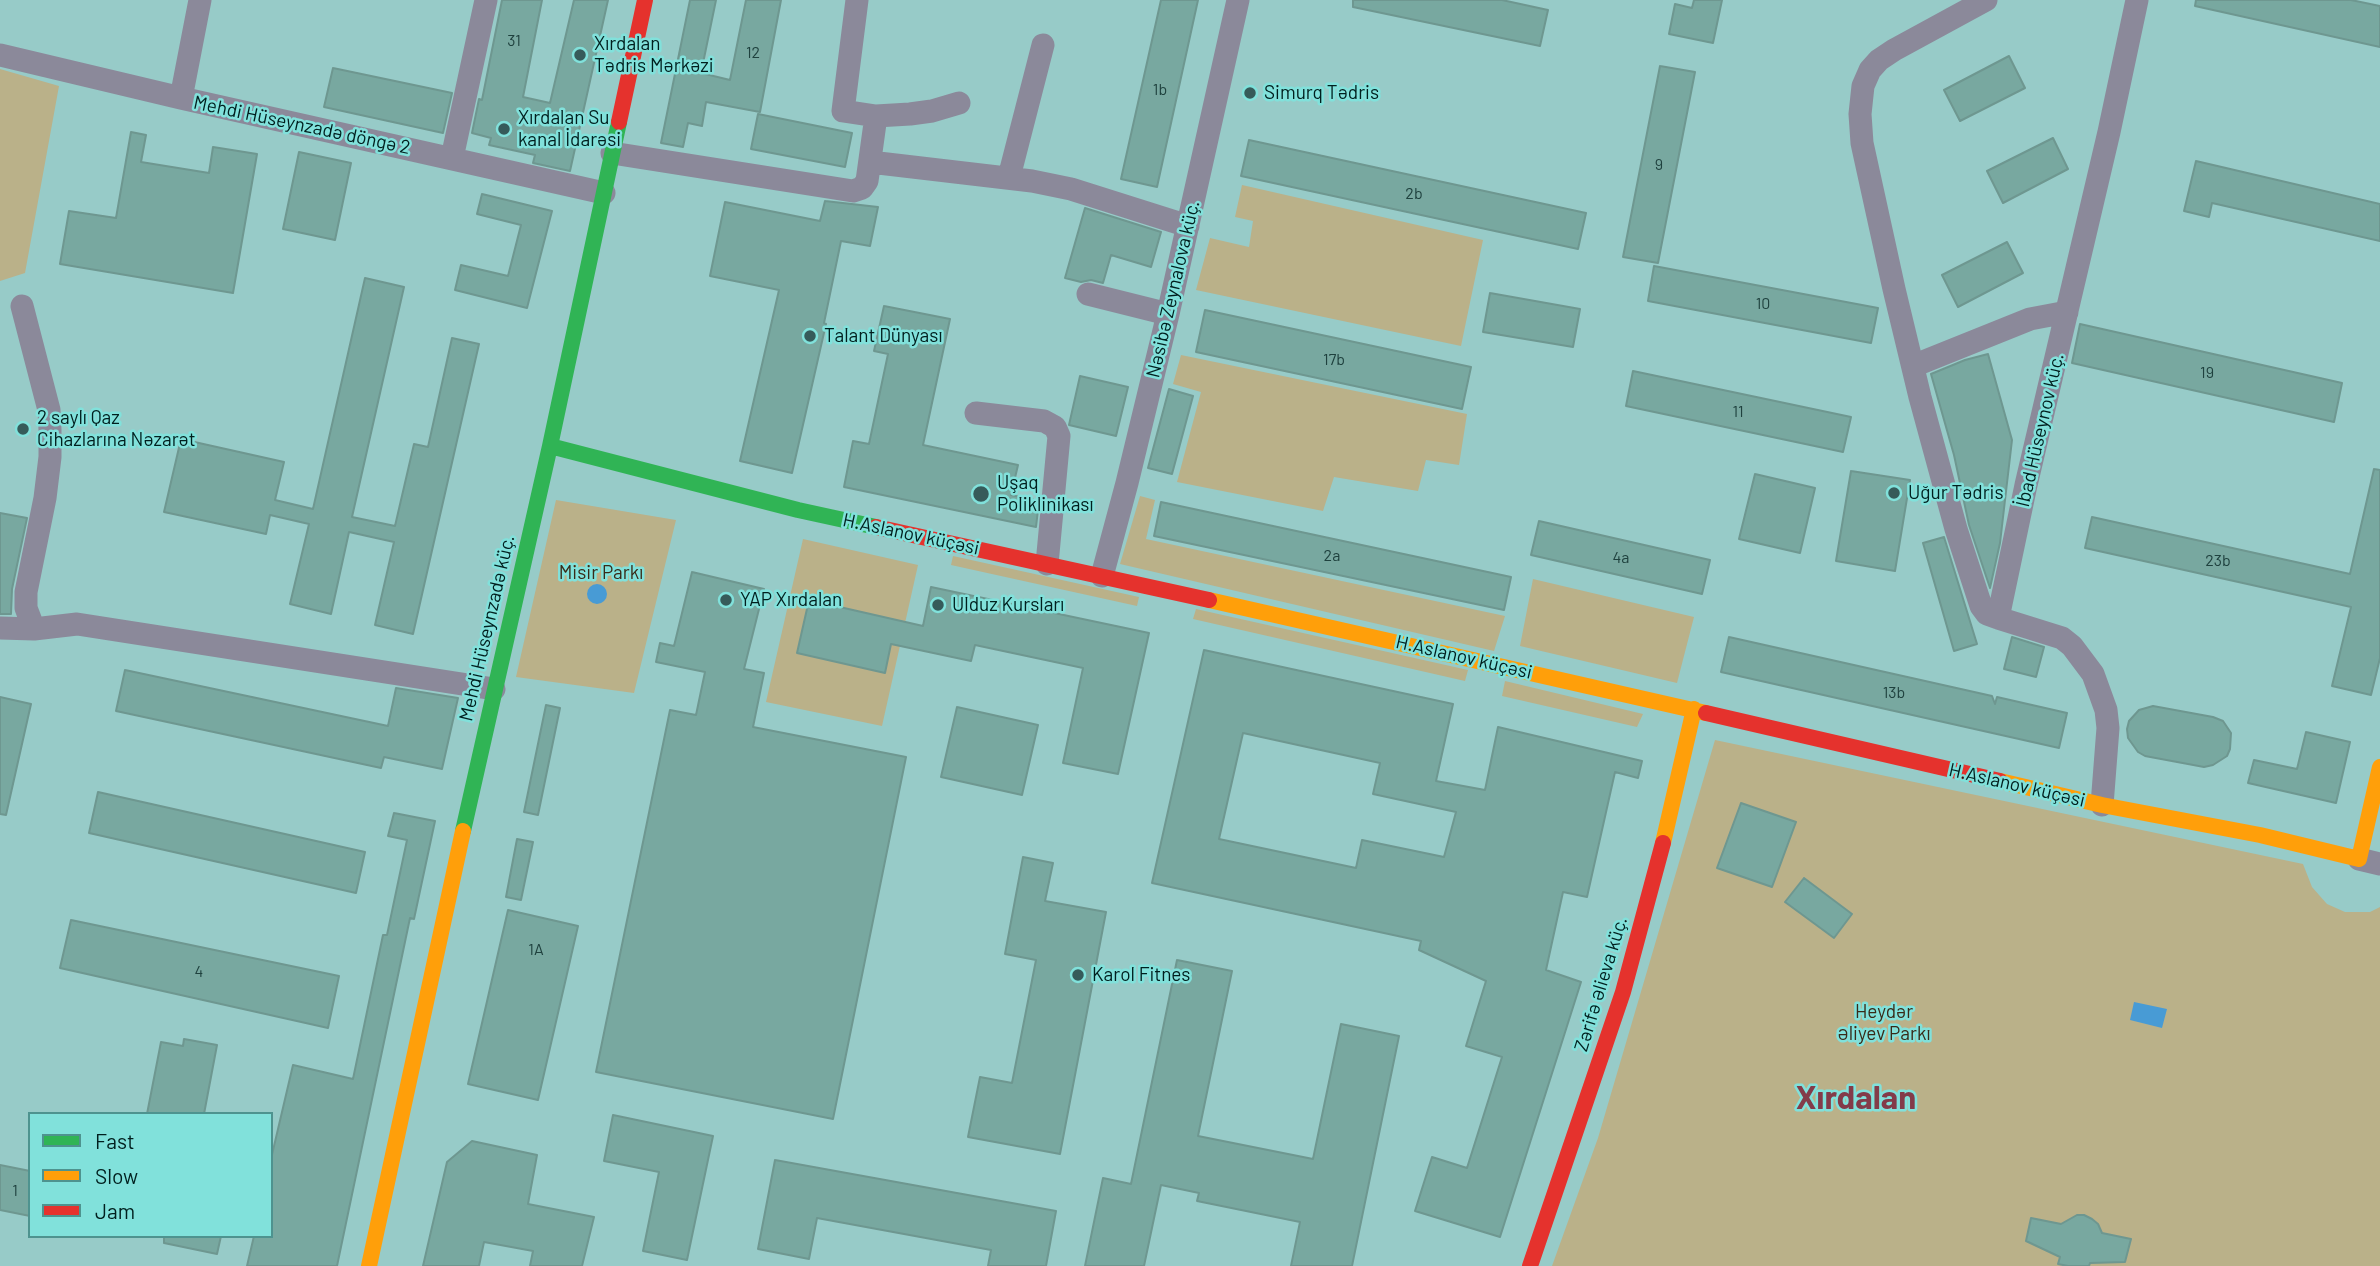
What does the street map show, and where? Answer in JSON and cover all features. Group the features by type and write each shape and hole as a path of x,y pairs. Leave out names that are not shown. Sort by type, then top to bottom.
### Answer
{"street":[{"path":"181,98 200,0"},
{"path":"452,158 486,0"},
{"name":"Mehdi Hüseynzadə küç.","path":"369,1266 439,937 550,446 645,0"},
{"path":"857,0 844,111 877,116 932,111 960,103"},
{"name":"Nəsibə Zeynalova küç.","path":"1102,576 1168,314 1238,0"},
{"path":"1986,0 1894,50 1870,70 1863,86 1860,114 1862,143 1913,366 1976,596 1987,614 2062,638 2072,646 2093,674 2106,710 2108,728 2102,805"},
{"name":"İbad Hüseynov küç.","path":"1998,618 2137,0"},
{"path":"1009,177 1043,46"},
{"name":"Mehdi Hüseynzadə döngə 2","path":"0,55 604,193"},
{"path":"612,153 853,191 862,188 867,181 877,116"},
{"path":"870,162 1009,177 1072,189 1188,226"},
{"path":"1088,294 1168,314"},
{"path":"22,306 49,410 50,430 45,498 26,592 26,608 34,629"},
{"path":"1913,366 2030,319 2067,312"},
{"path":"976,413 1044,421 1055,426 1059,436 1047,564"},
{"name":"H.Aslanov küçəsi","path":"550,446 798,510 1695,709 2102,805 2260,835 2369,861"},
{"path":"0,628 34,629 77,624 494,689"},
{"name":"Zərifə Əlieva küç.","path":"1531,1266 1623,992 1666,832 1695,709"},
{"path":"2369,861 2380,767"}],"green space":[{"path":"0,69 59,86 25,273 0,281"},
{"path":"1242,185 1483,240 1461,346 1196,290 1210,238 1249,247 1253,221 1235,217"},
{"path":"1181,355 1467,414 1459,465 1426,460 1418,491 1334,477 1323,511 1177,482 1201,392 1173,384"},
{"path":"1140,496 1155,500 1146,539 1505,616 1494,651 1120,564"},
{"name":"Misir Parkı","path":"556,500 676,520 634,693 516,677"},
{"path":"803,539 918,565 882,726 766,702"},
{"path":"953,556 1139,597 1137,606 951,565"},
{"path":"1533,579 1694,617 1677,683 1520,646"},
{"path":"1196,609 1468,670 1465,681 1193,619"},
{"path":"1505,681 1643,714 1637,727 1502,696"},
{"name":"Heydər Əliyev Parkı","path":"1715,740 2303,864 2312,887 2327,904 2345,912 2370,912 2380,907 2380,1266 1552,1266 1598,1138"}],"water":[{"path":"597,584 604,587 607,594 604,601 597,604 590,601 587,594 590,587"},
{"path":"2134,1002 2167,1009 2162,1028 2130,1020"}],"building":[{"path":"502,0 542,0 523,97 550,103 574,0 608,0 570,171 533,163 535,155 489,145 491,138 472,133 479,99 482,100"},
{"path":"690,0 716,0 701,73 730,80 746,0 781,0 760,112 706,102 702,126 688,123 683,147 661,143"},
{"path":"1161,0 1198,0 1157,187 1121,179"},
{"path":"1353,0 1502,0 1548,10 1540,46 1353,7"},
{"path":"1694,0 1722,0 1713,43 1669,34 1675,4 1692,8"},
{"path":"2196,0 2351,0 2380,6 2380,47 2195,6"},
{"path":"2009,56 2025,88 1960,121 1944,90"},
{"path":"1660,66 1695,72 1658,263 1623,257"},
{"path":"333,68 452,93 443,133 324,107"},
{"path":"758,114 852,133 845,167 751,149"},
{"path":"131,132 146,135 141,162 209,173 213,147 257,154 233,293 60,264 69,211 116,218"},
{"path":"2053,138 2068,169 2003,203 1987,171"},
{"path":"1249,140 1586,213 1578,249 1241,176"},
{"path":"299,152 351,163 335,240 283,229"},
{"path":"2196,161 2380,204 2380,241 2212,203 2209,217 2184,211"},
{"path":"482,194 552,211 527,308 455,290 461,265 508,276 521,225 477,214"},
{"path":"825,201 878,207 870,246 841,241 824,323 826,324 792,473 740,461 779,290 710,276 725,202 820,221"},
{"path":"1085,208 1161,232 1151,267 1111,255 1103,283 1065,278"},
{"path":"2007,242 2023,273 1958,307 1942,275"},
{"path":"1654,266 1878,308 1871,343 1648,301"},
{"path":"365,278 404,287 352,517 395,526 414,444 428,447 452,338 479,344 413,634 375,625 394,542 349,532 331,614 290,604 309,524 270,515 266,534 164,512 181,439 284,462 275,500 313,509"},
{"path":"1490,293 1580,309 1573,347 1483,332"},
{"path":"884,306 950,319 923,445 1018,465 1011,495 1039,501 1036,527 844,487 853,441 869,444 888,354 874,351"},
{"path":"1205,310 1471,367 1462,409 1196,352"},
{"path":"2080,324 2342,383 2334,422 2072,363"},
{"path":"1988,354 2012,440 2000,543 1990,588 1969,525 1954,455 1931,374"},
{"path":"1633,371 1851,417 1843,452 1626,406"},
{"path":"1080,376 1128,387 1116,436 1069,425"},
{"path":"1169,389 1193,396 1172,474 1148,468"},
{"path":"2374,469 2380,470 2380,658 2371,695 2332,686 2351,607 2085,548 2092,517 2350,574"},
{"path":"1851,471 1910,480 1895,571 1836,561"},
{"path":"1755,474 1815,488 1800,553 1739,539"},
{"path":"1161,502 1511,577 1504,610 1154,536"},
{"path":"0,513 27,518 12,589 11,614 0,614"},
{"path":"1539,521 1710,560 1702,594 1531,555"},
{"path":"1944,537 1977,644 1954,651 1923,543"},
{"path":"692,572 764,589 744,669 764,673 753,727 906,757 833,1119 596,1072 670,710 696,715 705,672 656,662 660,643 674,646"},
{"path":"931,587 1149,633 1118,774 1063,763 1083,668 975,645 971,661 891,644 885,673 797,653 809,600 923,626"},
{"path":"1729,637 1992,696 1995,704 1997,697 2067,713 2059,748 1721,672"},
{"path":"2012,637 2044,647 2036,677 2004,669"},
{"path":"1204,650 1453,704 1436,781 1485,790 1498,727 1642,761 1638,778 1615,772 1587,897 1563,892 1546,970 1581,982 1500,1237 1415,1211 1432,1157 1467,1168 1502,1057 1466,1046 1486,981 1419,950 1421,941 1152,883","holes":["1243,733 1380,763 1373,794 1456,812 1444,857 1362,840 1356,868 1219,839"]},
{"path":"125,670 388,726 396,688 458,698 442,769 384,757 381,768 116,711"},
{"path":"0,697 31,704 6,815 0,814"},
{"path":"546,705 560,708 538,815 524,812"},
{"path":"2153,706 2223,721 2231,733 2227,756 2204,767 2145,756 2138,752 2128,738 2129,721 2139,710"},
{"path":"957,707 1038,725 1022,795 941,777"},
{"path":"2306,732 2350,742 2336,803 2248,783 2254,760 2297,769"},
{"path":"98,792 365,852 356,893 89,833"},
{"path":"1741,803 1796,822 1772,887 1717,868"},
{"path":"394,813 435,821 414,919 410,918 337,1266 247,1266 254,1238 273,1238 273,1150 293,1065 353,1079 383,935 387,935 407,840 388,836"},
{"path":"517,839 533,842 521,900 506,897"},
{"path":"1023,857 1053,863 1045,901 1106,912 1060,1154 968,1137 980,1077 1012,1083 1036,960 1005,954"},
{"path":"1804,878 1852,914 1834,938 1785,902"},
{"path":"508,910 578,926 538,1100 468,1084"},
{"path":"71,920 339,976 328,1028 60,968"},
{"path":"1177,960 1232,971 1198,1136 1313,1159 1341,1024 1399,1036 1352,1266 1291,1266 1300,1222 1197,1201 1199,1193 1161,1185 1144,1266 1085,1266 1103,1178 1131,1184"},
{"path":"184,1039 217,1045 204,1112 147,1112 161,1042 183,1046"},
{"path":"613,1115 713,1136 687,1260 643,1251 659,1172 604,1161"},
{"path":"472,1141 537,1155 528,1204 594,1217 582,1266 530,1266 533,1251 484,1242 479,1266 423,1266 447,1162"},
{"path":"775,1160 1056,1211 1046,1266 988,1266 991,1250 817,1218 809,1259 758,1249"},
{"path":"0,1165 28,1171 28,1216 0,1210"},
{"path":"2077,1215 2092,1219 2102,1233 2131,1239 2125,1262 2090,1263 2089,1266 2058,1264 2060,1257 2026,1241 2031,1218 2061,1224"},
{"path":"164,1238 221,1238 217,1254 164,1243"}],"traffic: fast":[{"path":"463,831 550,446 619,122"},
{"path":"550,446 798,510 876,527"}],"traffic: slow":[{"path":"1209,600 1706,713"},
{"path":"1663,843 1694,709"},
{"path":"2000,781 2102,805 2260,835 2359,859 2380,767"},
{"path":"369,1266 463,831"}],"traffic: jam":[{"path":"619,122 645,0"},
{"path":"876,527 1209,600"},
{"path":"1706,713 2000,781"},
{"path":"1530,1266 1623,992 1663,843"}],"place":[{"name":"Xırdalan Tədris Mərkəzi","path":"580,55"},
{"name":"Simurq Tədris","path":"1250,93"},
{"name":"Xırdalan Su kanal İdarəsi","path":"504,129"},
{"name":"Talant Dünyası","path":"810,336"},
{"name":"2 saylı Qaz Cihazlarına Nəzarət","path":"23,429"},
{"name":"Uğur Tədris","path":"1894,493"},
{"name":"Uşaq Poliklinikası","path":"981,494"},
{"name":"YAP Xırdalan","path":"726,600"},
{"name":"Ulduz Kursları","path":"938,605"},
{"name":"Karol Fitnes","path":"1078,975"}],"district":[{"name":"Xırdalan","path":"1856,1098"}]}
